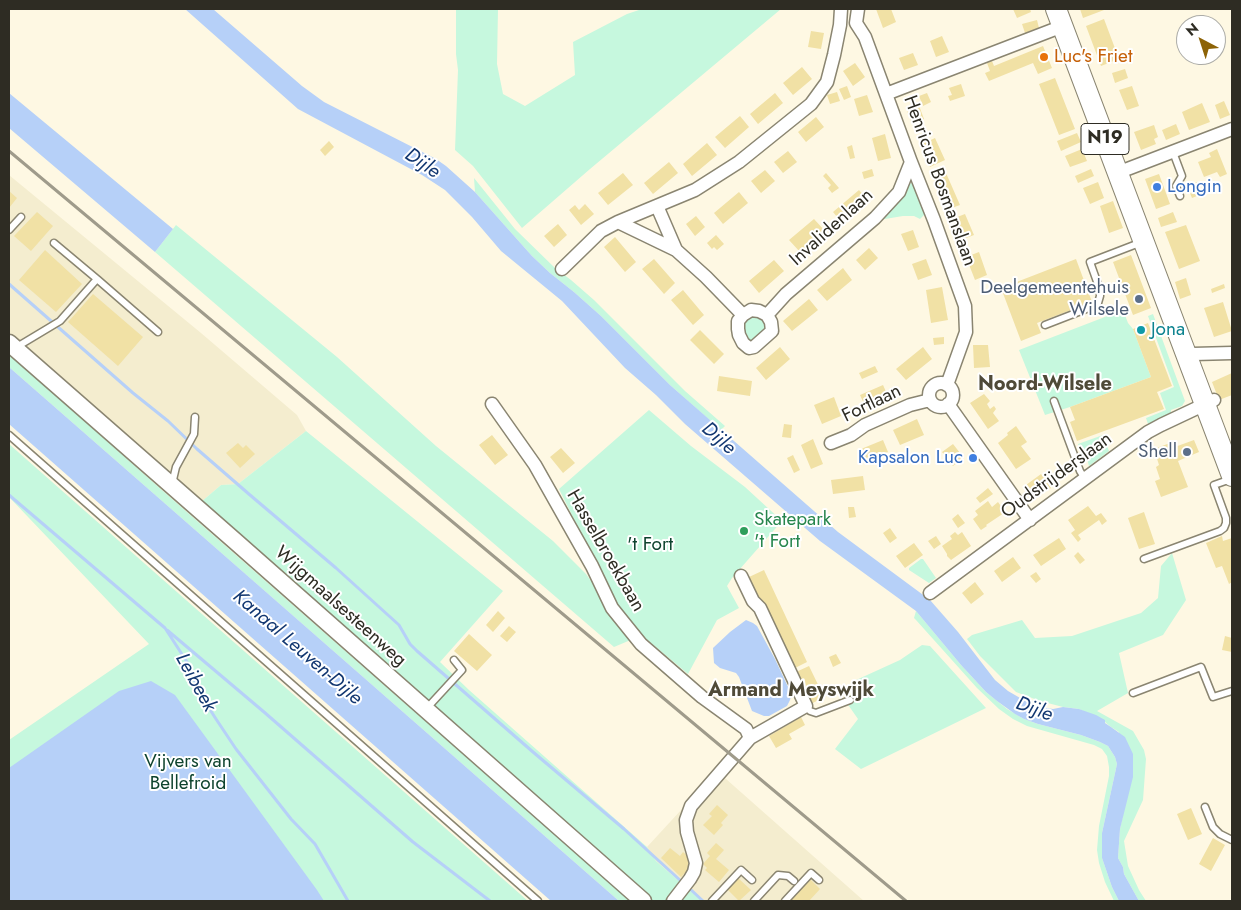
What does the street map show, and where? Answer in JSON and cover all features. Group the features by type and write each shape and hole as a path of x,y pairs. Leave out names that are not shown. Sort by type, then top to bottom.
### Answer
{"main road":[{"name":"N19","path":"1059,18 1186,356 1210,403 1231,472"}],"street":[{"path":"562,269 601,230 695,190 739,162 811,104 827,82 840,25 841,9"},
{"path":"840,25 856,23 858,9"},
{"path":"886,94 1059,18"},
{"name":"Henricus Bosmanslaan","path":"856,23 865,37 965,306 966,332 947,385 953,394 953,398 948,404"},
{"path":"1117,173 1232,129"},
{"name":"Invalidenlaan","path":"767,315 786,294 875,218 899,192 911,162"},
{"path":"657,206 676,250"},
{"path":"618,222 676,250 706,277 743,315"},
{"path":"750,310 760,311 767,315 771,322 772,332 754,347 749,348 739,335 738,321 743,315 750,310"},
{"name":"Wijgmaalsesteenweg","path":"12,346 643,901"},
{"path":"1186,356 1193,354 1232,353"},
{"path":"947,385 940,383 933,387 930,400 941,407 948,404 1030,520"},
{"name":"Fortlaan","path":"831,443 910,405 930,400"},
{"name":"Oudstrijderslaan","path":"930,594 1148,432 1210,403"},
{"name":"Hasselbroekbaan","path":"492,404 535,465 592,566 612,608 641,644 702,697 746,729 750,738"},
{"path":"677,896 690,879 696,863 687,832 686,820 691,806 750,738 806,706 760,608 753,601 741,576"}],"lane":[{"path":"1172,152 1182,176 1176,186 1180,196"},
{"path":"9,230 21,217"},
{"path":"1045,325 1098,303 1100,290 1090,262 1143,242"},
{"path":"54,243 158,332"},
{"path":"12,346 60,321 97,280"},
{"path":"1054,401 1080,471 1085,479"},
{"path":"172,486 176,467 194,436 195,417"},
{"path":"9,435 538,901"},
{"path":"1144,558 1224,528 1226,518 1214,485 1231,472"},
{"path":"426,709 462,670 454,660"},
{"path":"1133,693 1201,667 1213,697 1232,691"},
{"path":"806,706 810,711 816,713 850,700"},
{"path":"1205,807 1213,827 1220,834 1232,840"},
{"path":"713,901 741,870 752,880"},
{"path":"785,901 811,873 819,880"},
{"path":"754,901 778,875 788,876 794,881"}],"shaded area":[{"path":"9,175 201,333 297,415 306,431 238,484 221,485 201,502 9,333"},
{"path":"717,771 864,901 702,901 656,861 647,847"}],"green space":[{"path":"456,9 498,9 497,64 503,94 525,106 575,75 573,42 627,14 642,9 781,9 522,228 473,166 455,150 458,70"},
{"path":"474,178 515,229 555,268 594,300 685,391 725,426 721,430 670,385 601,316 532,256 475,192"},
{"path":"909,184 916,184 925,210 924,215 920,219 914,216 903,216 879,220"},
{"path":"176,225 337,357 436,446 553,541 586,574 633,639 614,647 155,252"},
{"path":"1123,310 1128,323 1133,329 1151,377 1045,415 1019,350"},
{"path":"1153,314 1185,401 1182,406 1171,410 1171,413 1148,424 1146,418 1166,410 1160,393 1174,387 1148,316"},
{"path":"761,317 766,323 766,328 750,342 743,336 743,324 745,320"},
{"path":"9,354 630,901 619,901 9,367"},
{"name":"'t Fort","path":"649,410 691,446 745,487 782,521 727,586 739,608 717,620 688,674 645,638 615,602 559,489"},
{"path":"306,431 503,591 440,662 469,690 647,847 656,861 702,901 653,901 201,502 221,485 238,484"},
{"path":"1103,435 1109,451 1089,466 1078,444"},
{"name":"Vijvers van Bellefroid","path":"9,444 528,901 9,901 9,740 149,644 9,497"},
{"path":"1172,553 1186,600 1163,635 1119,653 1128,693 1097,711 1133,731 1144,750 1146,759 1143,800 1124,841 1128,866 1146,901 1139,901 1124,874 1123,867 1118,858 1123,815 1119,732 1105,722 1079,709 1040,701 1016,692 980,656 967,639 972,635 1022,620 1035,638 1072,636 1141,613 1158,598 1161,566"},
{"path":"923,559 936,578 929,583 909,570"},
{"path":"916,611 986,692 1007,709 1024,719 1081,735 1108,746 1117,764 1102,833 1102,858 1119,901 1114,901 1105,882 1097,850 1099,826 1109,776 1107,756 1102,749 1094,745 1027,726 999,709 977,688 914,618"},
{"path":"922,645 930,646 986,708 861,769 835,749 858,719 844,699 858,691 854,681 900,660"}],"water":[{"name":"Dijle","path":"185,9 213,9 302,86 324,102 436,159 446,166 475,192 532,256 601,316 670,385 838,532 930,600 958,632 995,680 1008,691 1034,706 1053,709 1063,707 1079,709 1096,715 1125,737 1133,754 1133,777 1120,829 1118,858 1123,867 1124,874 1139,901 1119,901 1102,858 1102,833 1117,764 1108,746 1081,735 1024,719 997,701 961,665 916,611 820,541 685,424 625,368 562,301 501,251 472,217 445,190 422,175 298,109"},
{"path":"9,93 173,229 155,252 9,128"},
{"name":"Kanaal Leuven-Dijle","path":"9,367 619,901 551,901 9,424"},
{"path":"746,620 757,626 775,659 791,696 787,706 769,716 752,711 736,673 720,668 714,663 713,648"},
{"path":"151,681 175,695 324,901 9,901 9,768 119,691"}],"building":[{"path":"876,9 891,9 896,22 883,28"},
{"path":"1013,9 1030,9 1031,12 1017,18"},
{"path":"1080,9 1103,9 1104,10 1083,18"},
{"path":"1104,19 1119,59 1101,66 1086,26"},
{"path":"1037,20 1039,28 1025,33 1022,24"},
{"path":"811,31 824,33 821,49 808,47"},
{"path":"942,36 949,52 936,57 930,41"},
{"path":"1043,46 1052,68 1038,74 1033,63 989,81 985,73 990,71 987,63 992,61 994,66"},
{"path":"913,53 918,65 904,70 899,58"},
{"path":"855,63 865,77 853,86 843,71"},
{"path":"802,67 812,79 793,95 783,83"},
{"path":"1125,69 1128,78 1115,83 1112,73"},
{"path":"1055,78 1075,129 1059,135 1039,84"},
{"path":"961,84 965,96 950,101 948,96 952,95 949,88"},
{"path":"847,86 851,97 844,100 839,89"},
{"path":"1132,86 1139,106 1127,110 1119,90"},
{"path":"837,92 840,101 830,104 827,95"},
{"path":"775,93 783,103 758,124 750,114"},
{"path":"927,93 931,102 923,106 919,96"},
{"path":"867,95 873,112 859,116 854,99"},
{"path":"1224,101 1230,115 1220,119 1215,105"},
{"path":"918,103 924,119 912,124 906,108"},
{"path":"1202,103 1210,122 1189,130 1182,112"},
{"path":"740,116 749,127 725,148 715,137"},
{"path":"816,117 824,127 806,142 798,132"},
{"path":"1176,124 1180,134 1166,140 1162,130"},
{"path":"1154,125 1158,137 1154,139 1156,144 1141,150 1134,132"},
{"path":"1077,133 1081,142 1061,151 1057,141"},
{"path":"885,134 891,158 878,161 872,138"},
{"path":"935,138 945,160 930,167 920,145"},
{"path":"329,141 334,147 325,156 320,150"},
{"path":"707,143 717,155 692,176 683,164"},
{"path":"852,145 855,158 850,159 847,147"},
{"path":"1082,149 1087,161 1070,167 1065,156"},
{"path":"1217,149 1227,174 1220,177 1217,172 1204,177 1198,162 1211,157 1209,153"},
{"path":"788,151 797,162 783,173 774,162"},
{"path":"669,162 678,173 653,194 644,183"},
{"path":"872,169 874,176 864,179 862,172"},
{"path":"1091,169 1094,176 1078,183 1075,176"},
{"path":"765,170 775,181 761,193 751,181"},
{"path":"623,173 633,185 608,205 598,193"},
{"path":"826,173 839,188 832,193 828,188 831,185 823,176"},
{"path":"946,173 960,205 946,210 933,178"},
{"path":"1159,174 1170,204 1156,209 1145,179"},
{"path":"1098,182 1104,198 1090,204 1083,188"},
{"path":"1197,182 1202,194 1192,198 1187,186"},
{"path":"859,190 868,201 842,223 833,212"},
{"path":"9,191 17,198 9,208"},
{"path":"739,192 748,203 723,224 714,213"},
{"path":"1113,201 1123,228 1109,233 1100,206"},
{"path":"585,204 594,214 581,225 569,210 575,205 579,210"},
{"path":"37,212 53,226 31,251 14,236"},
{"path":"1173,212 1177,222 1161,227 1158,218"},
{"path":"965,214 974,235 961,240 952,219"},
{"path":"696,216 705,227 695,236 686,224"},
{"path":"814,219 825,231 800,252 789,240"},
{"path":"558,224 567,235 554,247 544,236"},
{"path":"1186,225 1200,261 1179,269 1165,232"},
{"path":"913,230 919,247 908,251 901,234"},
{"path":"716,235 724,244 717,250 714,247 712,249 707,243"},
{"path":"615,237 636,262 625,272 604,247"},
{"path":"869,248 878,258 865,270 856,260"},
{"path":"45,250 82,284 56,312 19,280"},
{"path":"979,252 987,275 975,280 966,257"},
{"path":"1131,255 1151,308 1133,315 1113,262"},
{"path":"654,259 675,283 664,294 642,269"},
{"path":"926,259 932,275 918,280 912,264"},
{"path":"1076,259 1092,302 1037,323 1041,333 1021,341 1001,288"},
{"path":"774,260 784,271 759,293 749,281"},
{"path":"843,268 852,280 827,301 817,290"},
{"path":"1186,278 1191,295 1180,299 1175,282"},
{"path":"1224,284 1225,288 1212,293 1211,289"},
{"path":"942,287 948,320 931,323 926,290"},
{"path":"683,290 704,315 693,325 671,300"},
{"path":"93,294 143,337 118,366 68,322"},
{"path":"809,299 818,310 792,331 783,321"},
{"path":"1223,302 1232,331 1214,337 1204,308"},
{"path":"1148,323 1172,386 1157,392 1164,409 1077,441 1070,422 1075,420 1070,407 1151,377 1133,329"},
{"path":"700,330 724,354 714,364 690,340"},
{"path":"944,337 944,344 934,345 933,338"},
{"path":"973,345 988,345 990,367 974,368"},
{"path":"780,347 790,359 766,380 756,368"},
{"path":"923,347 932,359 906,380 896,369"},
{"path":"875,366 878,372 862,379 859,373"},
{"path":"1232,373 1232,395 1219,400 1212,382"},
{"path":"719,376 752,381 750,396 717,391"},
{"path":"883,385 888,396 865,406 860,395"},
{"path":"984,394 990,401 987,404 990,409 994,406 996,409 993,413 999,421 988,429 970,403"},
{"path":"834,397 841,416 822,424 814,405"},
{"path":"917,419 924,435 900,445 893,430"},
{"path":"784,424 792,425 791,438 782,437"},
{"path":"1016,426 1027,442 1021,446 1031,459 1016,469 998,443"},
{"path":"492,435 508,455 495,465 479,445"},
{"path":"813,439 823,464 811,469 801,445"},
{"path":"883,440 888,452 866,461 861,449"},
{"path":"1194,440 1199,452 1178,461 1188,487 1161,497 1155,481 1160,479 1156,467 1159,465 1154,449 1170,443 1172,448"},
{"path":"238,443 243,448 246,445 255,454 240,468 226,453"},
{"path":"953,444 964,458 953,466 942,452"},
{"path":"561,448 575,463 563,473 550,457"},
{"path":"793,455 800,470 794,473 787,458"},
{"path":"1041,474 1051,488 1035,498 1026,485"},
{"path":"863,476 865,490 833,494 831,480"},
{"path":"988,488 993,494 980,503 976,498"},
{"path":"988,501 992,507 998,502 1005,512 981,530 973,519 978,515 975,511"},
{"path":"1088,506 1096,516 1101,513 1107,521 1102,525 1099,520 1078,535 1081,539 1078,542 1071,533 1075,530 1068,520"},
{"path":"848,507 854,507 856,517 849,518"},
{"path":"1144,512 1155,544 1139,549 1128,518"},
{"path":"958,514 965,523 958,528 952,519"},
{"path":"890,528 897,538 890,543 883,533"},
{"path":"955,532 958,535 962,532 971,546 951,560 942,546 952,539 950,536"},
{"path":"936,536 941,544 934,549 928,541"},
{"path":"1222,536 1223,541 1232,538 1232,582 1229,584 1222,566 1216,568 1206,543"},
{"path":"1059,538 1066,549 1041,566 1033,555"},
{"path":"914,543 923,555 905,568 896,556"},
{"path":"1078,552 1085,560 1080,564 1074,556"},
{"path":"1013,557 1021,568 1002,582 994,571"},
{"path":"764,570 807,662 793,669 749,577"},
{"path":"1036,572 1041,579 1036,583 1030,576"},
{"path":"975,582 984,594 971,604 962,593"},
{"path":"498,611 505,618 493,632 486,625"},
{"path":"509,626 516,632 507,642 500,636"},
{"path":"469,634 492,655 477,671 454,651"},
{"path":"1225,636 1232,638 1232,652 1222,650"},
{"path":"836,654 841,663 833,667 829,657"},
{"path":"809,666 824,697 811,704 796,672"},
{"path":"801,717 805,725 789,734 792,739 776,748 769,736"},
{"path":"717,805 728,815 721,823 723,825 714,835 703,825 712,816 709,814"},
{"path":"1191,808 1202,834 1188,840 1177,814"},
{"path":"1213,838 1225,845 1211,871 1199,864"},
{"path":"716,843 724,850 716,859 729,870 719,882 705,870 707,868 703,864 710,856 707,853"},
{"path":"670,848 680,856 683,852 691,859 688,863 691,867 681,877 661,858"},
{"path":"738,878 751,890 739,901 727,889"},
{"path":"810,879 820,889 809,901 790,901"}],"waterway":[{"path":"9,284 336,568 399,625 410,644 417,651 624,829 682,882"},
{"name":"Leibeek","path":"9,495 165,628 187,662 200,694 236,749 291,819 315,844 348,901"},
{"path":"167,630 413,842 490,901"},
{"path":"689,888 703,901"}],"railway":[{"path":"9,151 906,901"}],"place":[{"name":"Luc's Friet","path":"1044,57"},
{"name":"Longin","path":"1157,187"},
{"name":"Deelgemeentehuis Wilsele","path":"1139,299"},
{"name":"Jona","path":"1141,330"},
{"name":"Shell","path":"1187,452"},
{"name":"Kapsalon Luc","path":"973,458"},
{"name":"Skatepark 't Fort","path":"744,531"}],"district":[{"name":"Noord-Wilsele","path":"1045,385"},
{"name":"Armand Meyswijk","path":"791,691"}]}
